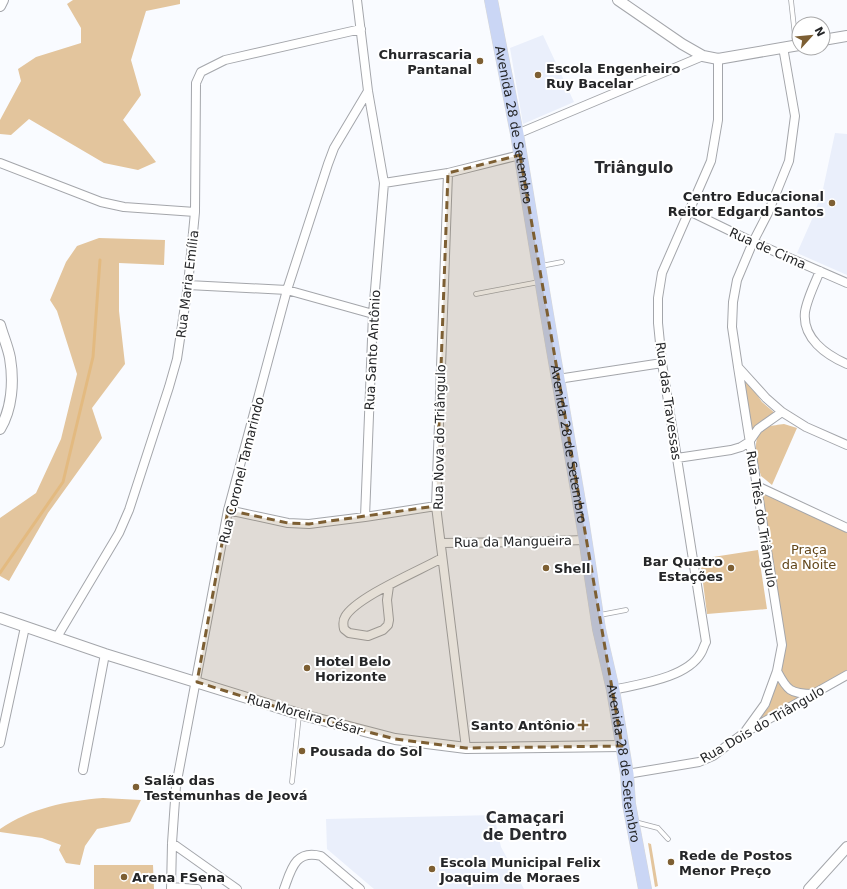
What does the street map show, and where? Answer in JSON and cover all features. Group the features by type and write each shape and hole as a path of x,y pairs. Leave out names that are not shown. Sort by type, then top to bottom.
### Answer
{"main road":[{"name":"Avenida 28 de Setembro","path":"491,0 517,134 599,629 613,690 627,774 629,804 645,889"}],"street":[{"path":"0,6 3,0"},
{"name":"Rua Santo Antônio","path":"357,0 368,91 384,183 373,314 365,517"},
{"path":"618,0 682,44 703,56 718,59 791,46"},
{"name":"Rua Maria Emília","path":"57,637 119,533 129,510 177,359 188,285 194,212 196,84 201,72 225,60 361,29"},
{"path":"831,39 847,36"},
{"name":"Rua Três do Triângulo","path":"744,734 765,704 776,671 782,645 732,327 733,302 738,280 753,242 768,213 788,161 795,116 783,47"},
{"path":"517,134 703,56"},
{"name":"Rua das Travessas","path":"613,690 670,676 682,671 700,654 706,642 662,363 658,304 662,273 711,161 718,120 718,59"},
{"name":"Rua Coronel Tamarindo","path":"171,888 172,843 176,786 197,682 228,510 287,290 334,148 368,91"},
{"path":"384,183 448,173 520,155"},
{"path":"0,163 100,202 124,207 194,212"},
{"name":"Rua Nova do Triângulo","path":"448,173 436,506 466,748"},
{"name":"Rua de Cima","path":"689,211 753,242 847,283"},
{"path":"820,271 805,311 805,322 807,329 813,340 821,349 834,358 847,364"},
{"path":"188,285 287,290 373,314"},
{"path":"0,325 10,359 11,378 10,407 5,421 0,429"},
{"path":"558,379 662,363"},
{"path":"738,367 766,398 782,412 806,426 847,445"},
{"path":"677,458 731,450 741,447 749,442 754,432 782,412"},
{"path":"756,486 847,528"},
{"path":"228,510 288,523 309,524 436,506"},
{"name":"Rua da Mangueira","path":"441,543 585,540"},
{"path":"389,586 387,594 389,620 388,625 383,630 368,636 349,633 344,629 343,623 345,617 364,599 442,558"},
{"name":"Rua Moreira César","path":"0,618 105,654 299,714 395,739 466,748 622,746"},
{"path":"0,743 25,627"},
{"path":"83,770 105,654"},
{"path":"776,671 784,685 790,690 799,694 814,694"},
{"name":"Rua Dois do Triângulo","path":"627,774 699,762 713,756 744,734 847,675"},
{"path":"172,843 237,889"},
{"path":"809,889 847,847"},
{"path":"284,889 293,865 305,855 314,854 321,856 360,889"},
{"path":"171,888 198,889"}],"lane":[{"path":"791,0 793,16"},
{"path":"539,267 562,262"},
{"path":"476,294 541,281"},
{"path":"597,615 626,610"},
{"path":"292,782 299,714"},
{"path":"633,822 658,828 668,839"}],"highlighted area":[{"path":"520,155 622,746 466,748 395,739 299,714 197,682 228,510 288,523 309,524 436,506 448,173"}],"shaded area":[{"name":"Escola Engenheiro Ruy Bacelar","path":"543,35 574,102 523,124 510,48"},
{"name":"Centro Educacional Reitor Edgard Santos","path":"835,133 847,134 847,275 797,253 813,217 823,189"},
{"name":"Escola Municipal Felix Joaquim de Moraes","path":"494,815 501,847 524,889 374,889 327,849 326,819"}],"green space":[{"path":"73,0 180,0 180,4 146,11 131,60 141,95 123,120 156,162 138,170 104,163 29,119 11,135 0,134 0,120 21,81 18,69 36,57 81,43 81,28 67,4"},
{"path":"99,238 165,240 164,265 119,263 119,311 125,364 92,408 102,438 48,513 9,581 0,576 0,518 36,493 61,439 77,374 57,311 50,300 66,262 77,246"},
{"path":"744,376 762,402 776,414 751,430"},
{"path":"784,424 797,428 772,485 761,476 756,456 756,442 762,430 770,426"},
{"name":"Praça da Noite","path":"760,492 847,532 847,670 750,729 769,707 784,642"},
{"path":"758,550 767,609 707,614 700,559"},
{"path":"103,798 141,800 130,822 97,829 85,846 80,865 66,863 59,850 61,845 42,838 0,832 0,829 12,822 36,811 76,801"},
{"path":"648,843 651,844 658,886 655,887"},
{"name":"Arena FSena","path":"94,865 153,865 154,889 94,889"}],"waterway":[{"path":"0,573 63,482 93,357 100,260"}],"place":[{"name":"Churrascaria Pantanal","path":"480,61"},
{"name":"Escola Engenheiro Ruy Bacelar","path":"538,75"},
{"name":"Centro Educacional Reitor Edgard Santos","path":"832,203"},
{"name":"Shell","path":"546,568"},
{"name":"Bar Quatro Estações","path":"731,568"},
{"name":"Hotel Belo Horizonte","path":"307,668"},
{"name":"Santo Antônio","path":"583,725"},
{"name":"Pousada do Sol","path":"302,751"},
{"name":"Salão das Testemunhas de Jeová","path":"136,787"},
{"name":"Rede de Postos Menor Preço","path":"671,862"},
{"name":"Escola Municipal Felix Joaquim de Moraes","path":"432,869"},
{"name":"Arena FSena","path":"124,877"}],"district":[{"name":"Triângulo","path":"634,168"},
{"name":"Camaçari de Dentro","path":"525,826"}]}
